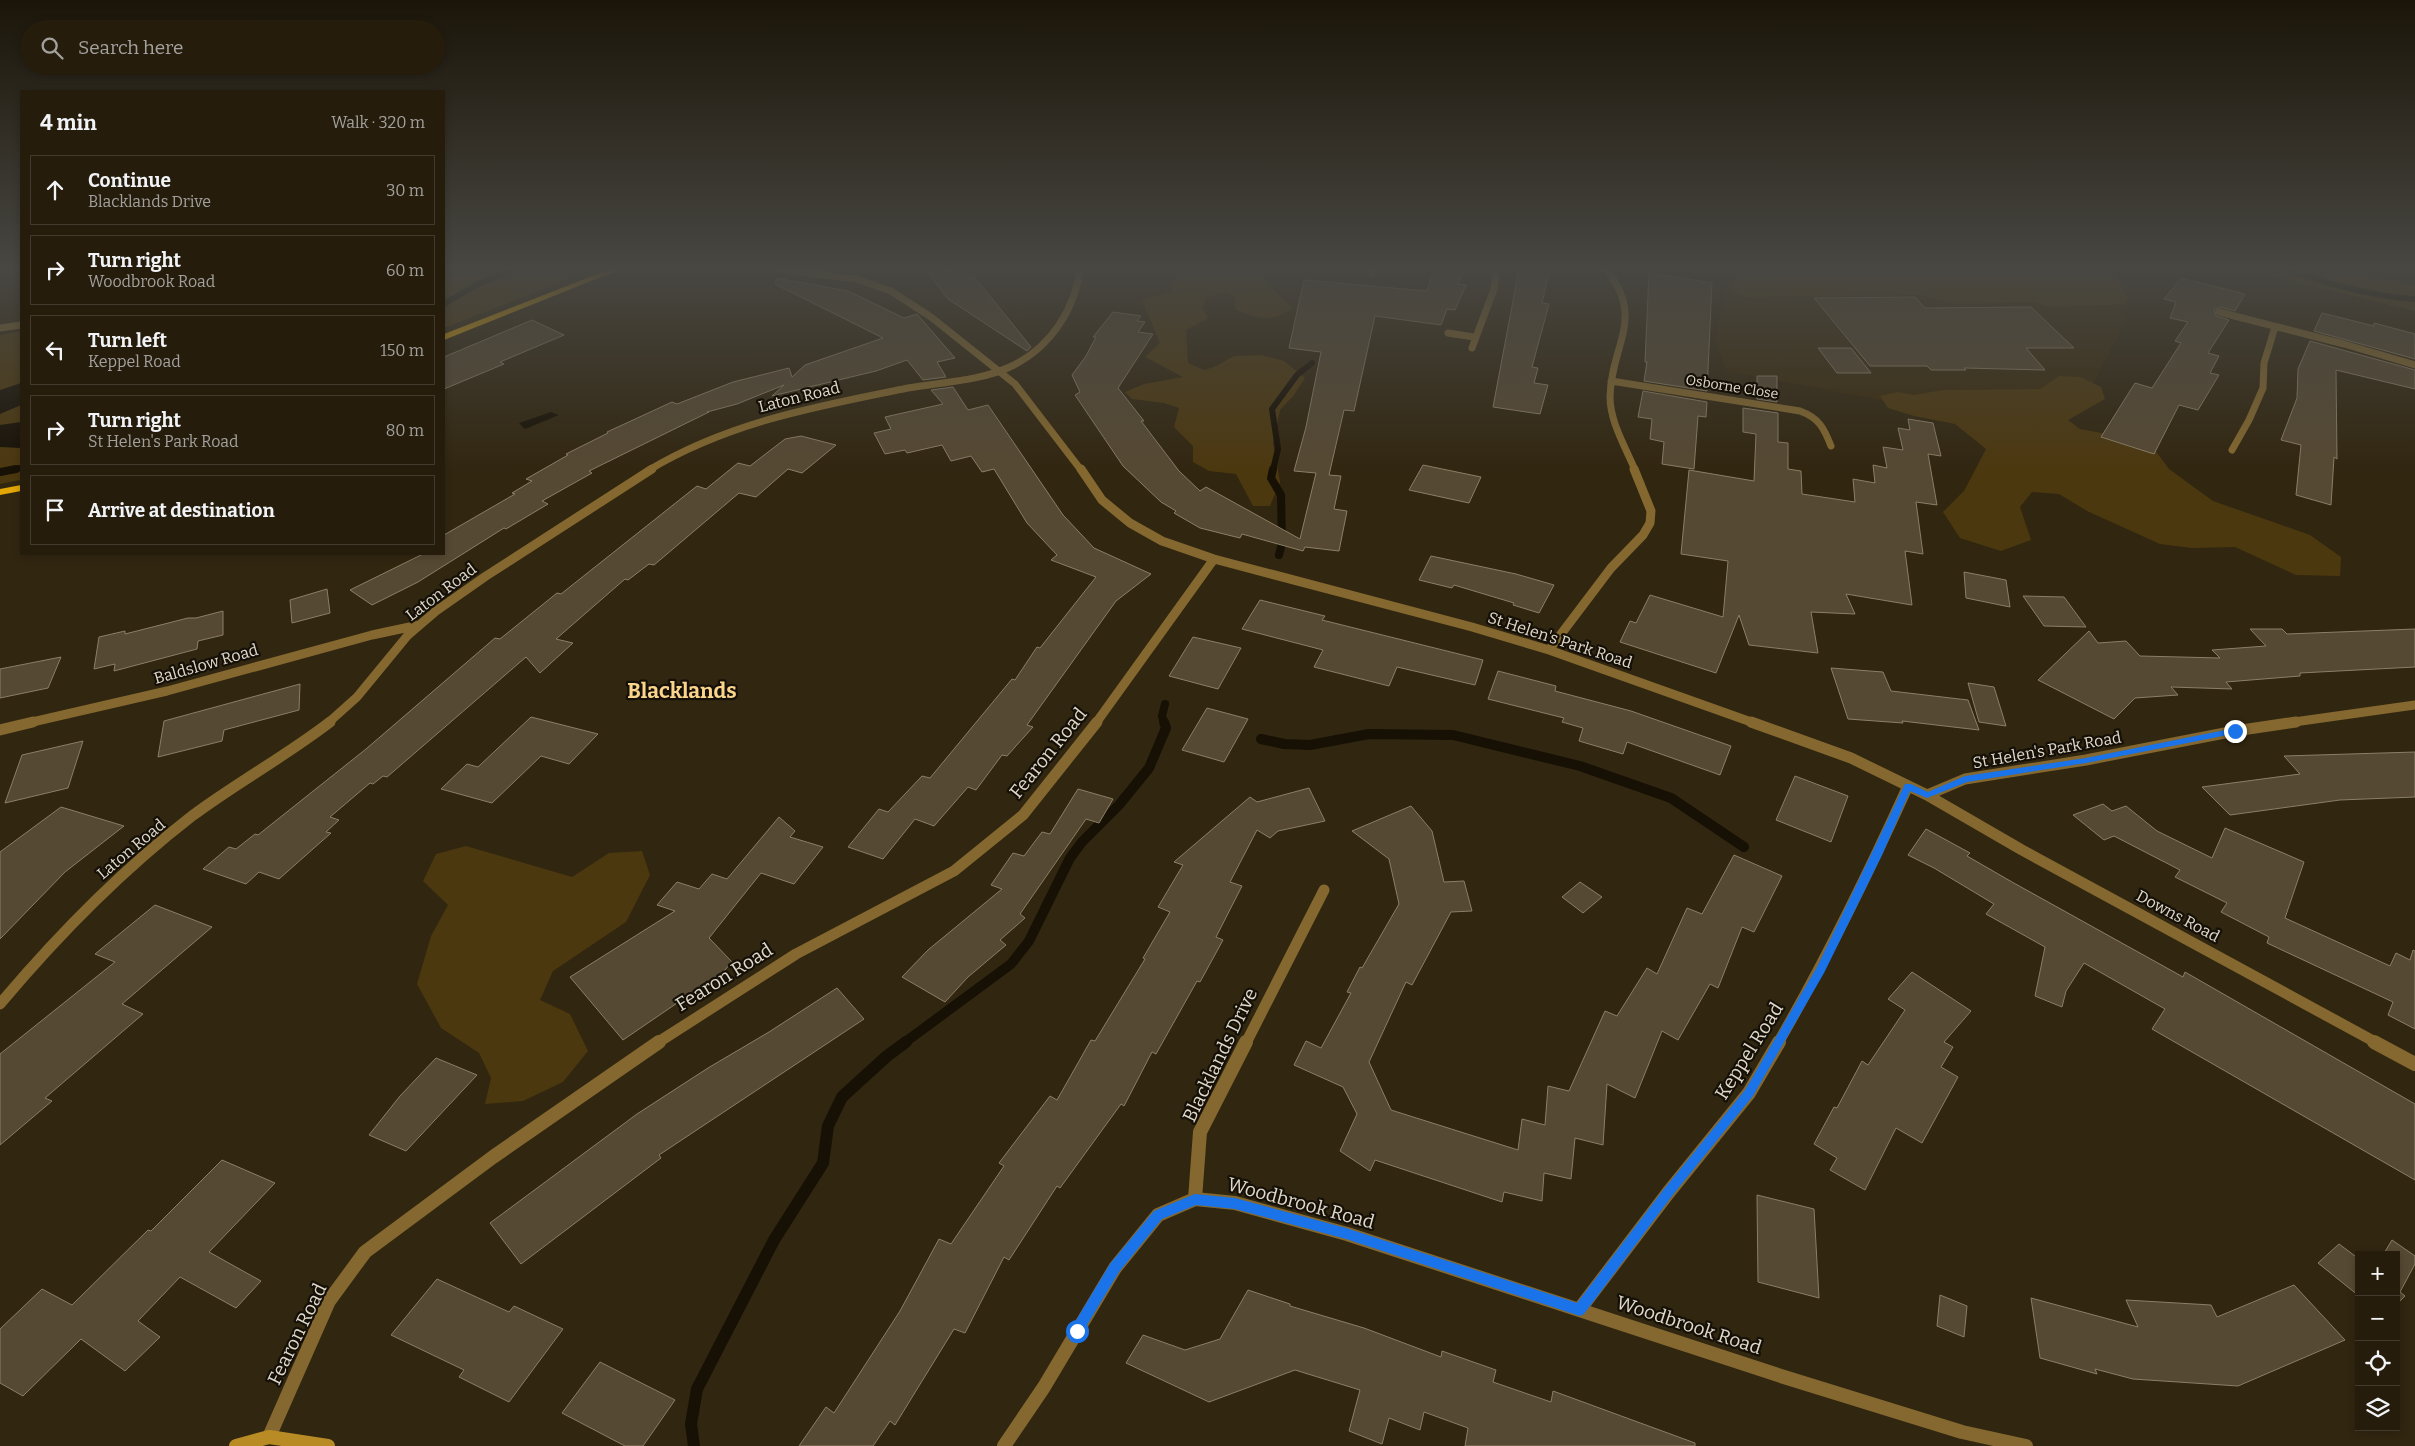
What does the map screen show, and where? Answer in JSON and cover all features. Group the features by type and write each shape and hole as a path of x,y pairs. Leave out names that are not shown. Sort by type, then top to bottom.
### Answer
{"main road":[{"path":"0,492 20,488"}],"street":[{"name":"St Helen's Park Road","path":"956,336 1015,384 1036,408 1102,500 1130,524 1162,541 1214,559 1472,626 1550,650 1851,758 1927,795 1965,779 2086,760 2235,731 2415,705"},
{"name":"Laton Road","path":"0,1004 25,974 103,891 194,816 301,744 333,720 359,696 394,651 419,625 469,588 628,484 688,449 750,424 794,412 1000,370 1028,356 1050,336"},
{"path":"1471,336 1474,337 1472,348"},
{"path":"1550,650 1605,576 1643,535 1650,523 1650,511 1612,414 1609,399 1621,336"},
{"path":"2232,450 2249,420 2263,388 2264,363 2272,336"},
{"path":"2310,336 2415,365"},
{"name":"Osborne Close","path":"1611,381 1800,411 1816,416 1825,429 1831,446"},
{"name":"Fearon Road","path":"269,1437 329,1301 365,1252 493,1157 690,1020 796,954 954,871 962,865 1023,815 1117,697 1214,559"},
{"name":"Baldslow Road","path":"0,730 167,691 372,635 419,625"},
{"name":"Keppel Road","path":"1580,1310 1668,1192 1749,1093 1820,970 1877,855 1908,786"},
{"name":"Downs Road","path":"1927,795 2022,850 2415,1064"},
{"name":"Blacklands Drive","path":"1195,1199 1200,1132 1324,890"},
{"path":"1004,1446 1044,1387 1115,1268 1158,1215 1195,1199"},
{"name":"Woodbrook Road","path":"1195,1199 1235,1203 1346,1234 1784,1378 1962,1432 2026,1446"},
{"path":"236,1446 269,1437 328,1446"}],"shaded area":[{"path":"0,336 20,336 20,480 0,484"},
{"path":"1157,336 1186,336 1188,363 1204,370 1214,367 1234,356 1261,355 1284,361 1305,378 1294,395 1280,410 1273,443 1280,482 1270,506 1253,506 1236,474 1209,471 1193,462 1193,446 1174,427 1179,408 1164,403 1132,399 1125,392 1144,384 1183,377 1145,357 1160,343"},
{"path":"1716,336 2118,336 2091,388 1901,404 1727,371 1715,341"},
{"path":"2059,376 2080,377 2101,387 2105,399 2068,420 2080,429 2107,434 2155,450 2169,469 2213,501 2310,535 2341,557 2340,576 2296,575 2235,547 2192,548 2160,544 2087,511 2059,494 2032,492 2020,507 2031,540 2001,551 1960,538 1943,512 1964,491 1986,449 1955,424 1914,416 1888,408 1880,396 1898,392 1914,395 1943,390 2040,389"},
{"path":"20,383 20,405 0,414 0,390"},
{"path":"551,412 559,415 525,429 519,423"},
{"path":"20,422 20,448 0,447 0,425"},
{"path":"466,846 572,877 609,853 642,851 650,875 626,922 553,971 540,1000 570,1014 588,1051 563,1082 523,1101 485,1104 491,1078 479,1053 441,1028 417,984 431,936 448,905 423,881 436,854"}],"building":[{"path":"493,336 560,336 500,362 504,364 445,389 445,357"},
{"path":"880,336 936,336 955,358 937,362 946,377 923,380 907,360 876,371 772,396 784,385 737,404 707,412 709,412 589,471 592,473 542,501 548,504 506,529 504,528 418,582 372,605 350,590 421,555 445,555 445,534 515,494 512,493 532,481 526,479 568,455 566,454 607,432 672,402 677,404 733,382 789,368 792,377 805,365 883,338"},
{"path":"1005,336 1023,336 1031,347 1027,351"},
{"path":"1093,336 1151,336 1118,388 1144,421 1141,421 1179,471 1200,491 1206,487 1300,539 1316,473 1294,471 1306,427 1321,352 1289,348 1292,336 1370,336 1354,411 1344,410 1329,475 1341,476 1334,509 1347,511 1339,551 1305,547 1303,551 1242,534 1240,538 1200,528 1174,513 1176,511 1161,502 1123,466 1075,395 1080,392 1072,375 1086,356 1096,337"},
{"path":"1506,336 1540,336 1532,367 1538,368 1534,383 1548,385 1540,414 1493,407"},
{"path":"1646,336 1710,336 1707,391 1644,381 1647,362 1645,362"},
{"path":"1846,336 2062,336 2074,348 2026,348 2045,370 1964,368 1966,370 1931,370 1927,366 1870,366"},
{"path":"2178,336 2219,336 2208,353 2219,356 2210,373 2219,375 2198,410 2179,405 2154,454 2101,437 2135,383 2152,388 2181,343 2175,341"},
{"path":"2334,336 2415,336 2415,359"},
{"path":"2310,341 2415,370 2415,389 2336,370 2337,459 2334,457 2331,505 2296,495 2301,445 2281,440 2297,398 2298,369"},
{"path":"1818,348 1851,348 1871,373 1837,373"},
{"path":"1757,376 1777,376 1777,402 1757,399"},
{"path":"953,387 968,410 988,405 1063,515 1094,548 1151,574 1116,601 1027,725 1033,727 1007,756 1002,755 976,790 968,787 934,826 915,819 883,859 848,847 879,809 888,812 922,776 930,778 1012,679 1015,680 1037,647 1040,648 1096,577 1051,560 1057,555 1027,523 994,469 982,472 971,456 951,461 942,445 907,453 905,450 885,454 874,433 891,429 885,417 943,404 931,390"},
{"path":"1643,391 1707,402 1706,417 1698,416 1694,469 1662,464 1664,442 1650,439 1652,419 1638,417"},
{"path":"1743,408 1778,413 1778,442 1788,443 1788,469 1801,471 1802,494 1855,502 1853,479 1875,483 1873,465 1887,468 1883,447 1903,450 1898,428 1910,430 1908,419 1933,423 1941,456 1928,454 1937,505 1916,502 1923,554 1905,551 1912,605 1846,594 1855,614 1811,612 1818,653 1749,645 1739,615 1716,673 1620,642 1630,621 1636,623 1650,595 1723,617 1728,561 1681,554 1689,470 1754,481 1756,434 1743,432"},
{"path":"801,436 836,445 802,473 788,469 756,497 739,493 654,565 649,564 628,580 625,579 556,639 573,643 540,673 526,657 387,777 383,776 373,784 370,783 330,817 339,820 326,832 331,833 279,879 259,872 246,884 203,869 229,847 236,849 255,834 258,835 366,749 495,638 500,639 557,593 561,594 697,486 706,489 738,463 750,466 785,439"},
{"path":"1423,465 1481,477 1469,503 1409,490"},
{"path":"1431,556 1516,574 1554,585 1539,613 1513,605 1514,603 1454,585 1452,588 1419,580"},
{"path":"1964,572 2006,580 2010,607 1966,598"},
{"path":"327,589 330,613 292,623 290,600"},
{"path":"2023,596 2064,597 2086,627 2044,626"},
{"path":"1260,600 1325,616 1322,620 1483,660 1475,685 1397,667 1389,686 1314,667 1323,650 1242,629"},
{"path":"223,611 223,635 198,641 197,649 114,671 115,664 94,669 99,637 125,631 125,634"},
{"path":"2250,629 2282,629 2287,634 2415,629 2415,667 2300,673 2300,676 2226,682 2232,689 2171,687 2178,695 2135,698 2114,719 2038,680 2089,631 2098,643 2126,641 2140,656 2220,658 2212,650 2266,646"},
{"path":"1193,637 1241,648 1218,689 1169,676"},
{"path":"61,657 48,688 0,698 0,669"},
{"path":"1831,668 1883,672 1891,691 1968,700 1979,730 1902,721 1903,723 1848,719"},
{"path":"1498,671 1556,686 1555,691 1631,711 1731,746 1720,775 1627,742 1623,754 1579,741 1583,728 1562,722 1564,718 1488,699"},
{"path":"1968,683 1994,687 2006,726 1979,722"},
{"path":"300,684 299,710 224,730 222,741 158,757 164,721"},
{"path":"1207,708 1248,719 1224,762 1182,750"},
{"path":"531,717 598,734 569,764 541,756 492,803 441,789 467,764 478,767"},
{"path":"83,741 68,788 5,803 22,755"},
{"path":"2415,752 2415,797 2340,800 2230,815 2202,787 2300,774 2284,756"},
{"path":"1795,776 1848,796 1831,842 1776,820"},
{"path":"1309,788 1325,821 1278,831 1270,838 1257,830 1230,882 1242,886 1216,937 1223,940 1200,982 1197,981 1156,1054 1152,1052 1124,1106 1121,1104 1060,1188 1057,1186 1009,1260 1004,1257 965,1333 954,1329 895,1425 890,1421 873,1446 799,1446 826,1407 834,1413 900,1311 939,1239 951,1244 1004,1166 999,1163 1050,1096 1057,1100 1091,1040 1095,1041 1145,959 1143,958 1170,912 1158,907 1183,865 1174,862 1250,797 1257,802"},
{"path":"1078,789 1113,799 1099,823 1086,819 1020,914 1025,918 1000,940 1006,945 968,977 945,1002 902,977 928,950 1002,889 991,885 1013,853 1024,856 1042,832 1050,834"},
{"path":"2103,804 2112,811 2126,806 2157,831 2212,858 2225,828 2304,862 2285,918 2390,966 2396,953 2410,960 2413,950 2415,951 2415,1029 2388,1015 2393,1002 2267,943 2269,937 2221,912 2227,903 2175,877 2180,870 2114,836 2104,840 2073,815"},
{"path":"1411,806 1432,831 1444,882 1464,881 1472,911 1451,912 1412,985 1406,982 1369,1062 1391,1110 1518,1150 1522,1119 1545,1125 1548,1086 1569,1091 1605,1011 1617,1016 1647,968 1657,974 1687,908 1702,914 1734,855 1782,876 1754,932 1742,927 1718,988 1710,984 1678,1040 1662,1031 1635,1098 1607,1084 1603,1145 1575,1138 1571,1179 1544,1173 1542,1201 1504,1192 1502,1202 1375,1160 1370,1171 1340,1151 1357,1114 1343,1087 1294,1065 1306,1041 1321,1048 1351,993 1347,992 1360,967 1362,968 1399,904 1389,859 1352,831"},
{"path":"61,807 124,826 65,872 0,939 0,852"},
{"path":"779,817 795,831 790,837 823,847 794,884 761,873 709,938 732,962 724,971 623,1040 570,977 675,911 657,905 677,882 699,889 712,874 727,879"},
{"path":"1926,829 1970,853 1967,856 2012,882 2183,977 2185,972 2415,1104 2415,1180 2152,1029 2165,1009 2084,963 2066,991 2062,1007 2035,996 2045,947 1986,914 1994,904 1934,868 1908,855"},
{"path":"1580,882 1602,897 1583,913 1562,897"},
{"path":"155,905 212,927 122,1004 143,1014 45,1098 52,1101 0,1145 0,1054 115,962 95,954"},
{"path":"1912,972 1971,1011 1944,1042 1953,1047 1941,1067 1958,1077 1922,1143 1896,1128 1865,1190 1830,1170 1837,1158 1814,1144 1834,1107 1837,1108 1862,1061 1868,1065 1905,1010 1888,999"},
{"path":"837,988 864,1019 659,1155 661,1158 521,1264 490,1223 637,1114"},
{"path":"436,1058 477,1075 406,1151 369,1135 400,1096"},
{"path":"222,1160 275,1183 209,1252 261,1281 236,1308 180,1277 138,1321 160,1337 125,1371 81,1339 23,1396 0,1383 0,1329 42,1289 72,1305 148,1230 151,1231"},
{"path":"1757,1195 1814,1209 1819,1298 1758,1282"},
{"path":"2392,1240 2415,1256 2415,1264 2400,1292 2400,1251 2385,1251"},
{"path":"2339,1244 2355,1256 2355,1293 2318,1263"},
{"path":"437,1279 509,1312 514,1306 563,1329 509,1402 459,1377 464,1370 391,1335"},
{"path":"2294,1285 2345,1340 2238,1386 2133,1379 2095,1369 2097,1374 2040,1358 2031,1298 2138,1327 2126,1300 2211,1305 2217,1317"},
{"path":"1248,1290 1290,1304 1290,1306 1364,1328 1441,1357 1442,1351 1496,1370 1493,1382 1551,1402 1553,1391 1695,1443 1695,1446 1465,1446 1468,1428 1424,1412 1420,1430 1389,1418 1382,1444 1349,1431 1360,1390 1295,1370 1209,1402 1126,1363 1143,1335 1185,1350 1220,1339"},
{"path":"2400,1292 2405,1296 2400,1301"},
{"path":"1940,1295 1967,1306 1964,1337 1937,1326"},
{"path":"600,1362 675,1400 643,1446 625,1446 562,1413"}],"waterway":[{"path":"1273,470 1278,449 1272,409 1297,375 1312,363"},
{"path":"9,470 20,468"},
{"path":"0,472 16,469"},
{"path":"1273,469 1271,478 1281,495 1282,543 1279,555"},
{"path":"1164,723 1162,716 1165,704"},
{"path":"904,1043 1011,964 1029,941 1070,858 1082,842 1119,805 1149,768 1166,728 1164,722"},
{"path":"1261,739 1284,744 1310,745 1369,734 1453,735 1580,766 1671,798 1744,847"},
{"path":"694,1446 691,1424 697,1389 774,1240 823,1163 828,1126 842,1097 887,1056 906,1042"}],"district":[{"name":"Blacklands","path":"682,691"}],"route":[{"path":"1077,1331 1115,1268 1158,1215 1195,1199 1235,1203 1346,1234 1580,1310 1668,1192 1749,1093 1820,970 1877,855 1908,786 1927,795 1965,779 2086,760 2235,731"}]}
